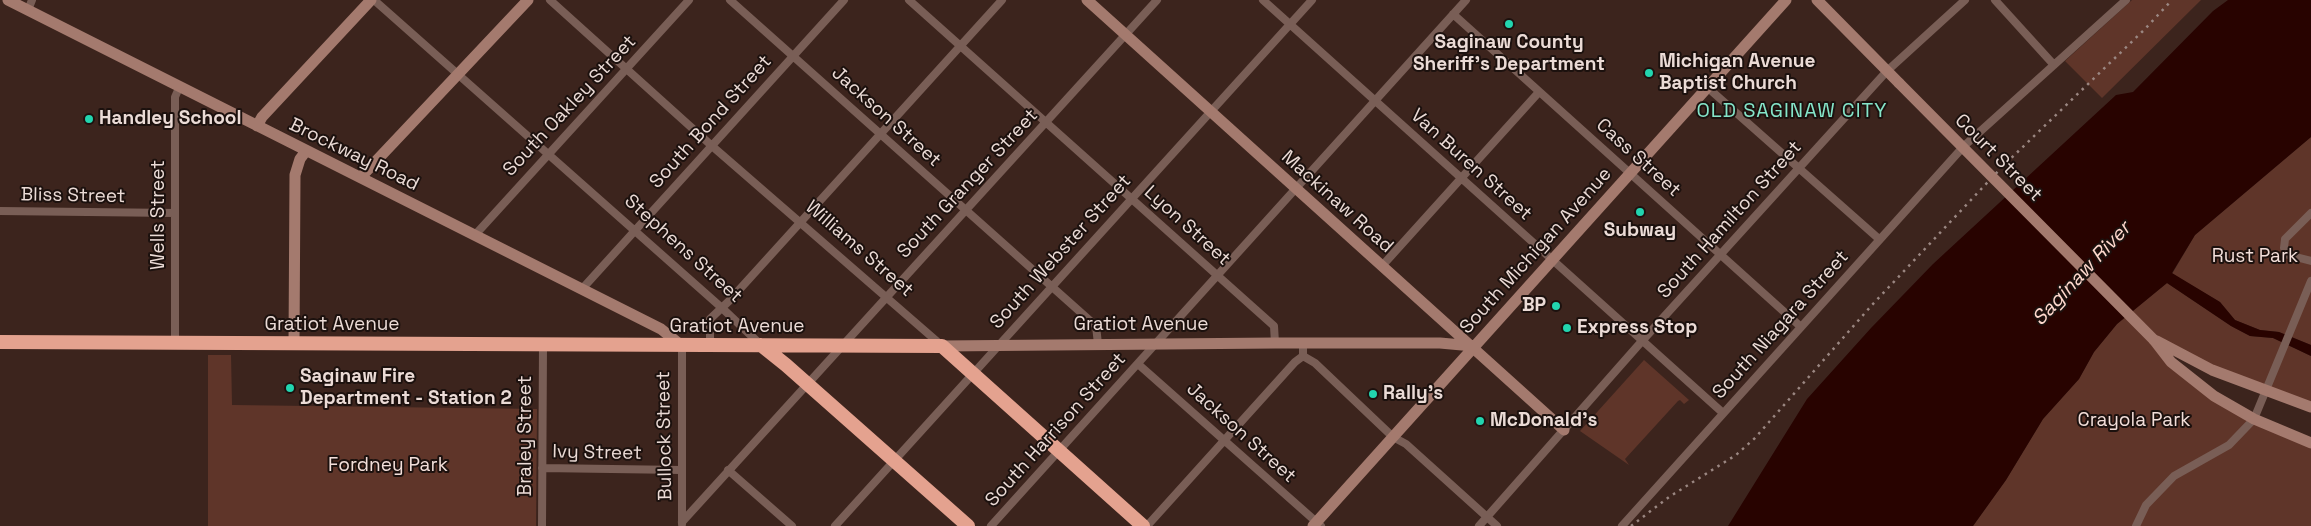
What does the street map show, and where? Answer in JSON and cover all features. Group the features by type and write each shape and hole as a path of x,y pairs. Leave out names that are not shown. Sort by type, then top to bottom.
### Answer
{"highway":[{"name":"Gratiot Avenue","path":"0,342 543,346 942,346"},
{"name":"Stephens Street","path":"761,345 808,384 968,526"},
{"name":"Williams Street","path":"942,346 1143,526"}],"main road":[{"name":"Brockway Road","path":"8,0 30,5 179,88 361,177 661,329 682,346"},
{"path":"257,126 262,117 372,0"},
{"path":"361,177 528,0"},
{"name":"Mackinaw Road","path":"1087,0 1564,430"},
{"name":"South Michigan Avenue","path":"1317,525 1473,346 1786,0"},
{"name":"Court Street","path":"1817,0 2154,340"},
{"path":"294,343 295,175 300,160 306,151"},
{"path":"2154,340 2212,370 2311,407"},
{"path":"2154,340 2171,362 2214,396 2254,419 2311,444"},
{"name":"Gratiot Avenue","path":"942,346 1275,342 1440,343 1473,346"}],"street":[{"name":"Stephens Street","path":"372,0 722,308 761,345"},
{"name":"Williams Street","path":"550,0 712,146 942,346"},
{"name":"South Oakley Street","path":"475,235 689,0"},
{"name":"Jackson Street","path":"730,0 1096,326 1098,344"},
{"name":"South Bond Street","path":"582,289 844,0"},
{"name":"Lyon Street","path":"909,0 1274,326 1275,342"},
{"path":"710,346 710,319 1002,0"},
{"name":"South Granger Street","path":"682,524 728,470 844,346 1158,0"},
{"name":"Van Buren Street","path":"1264,0 1723,414"},
{"name":"South Webster Street","path":"834,526 1312,0"},
{"name":"South Harrison Street","path":"992,526 1466,0"},
{"name":"South Hamilton Street","path":"1479,526 1642,341 1887,71 1965,0"},
{"path":"1995,0 2054,65"},
{"name":"South Niagara Street","path":"1622,526 1964,146 2126,0"},
{"name":"Cass Street","path":"1453,14 1801,327"},
{"path":"1707,87 1880,239"},
{"name":"Wells Street","path":"175,342 175,97 179,88"},
{"path":"1382,266 1539,92"},
{"name":"Bliss Street","path":"0,211 175,213"},
{"path":"2311,213 2285,239 2284,248 2288,255 2311,261"},
{"path":"2136,526 2146,505 2174,476 2229,445 2254,419 2311,281"},
{"path":"1303,343 1303,356"},
{"name":"Braley Street","path":"542,526 543,346"},
{"name":"Bullock Street","path":"682,346 682,524"},
{"path":"1303,356 1315,363 1393,437 1406,444 1497,526"},
{"path":"1147,526 1295,362 1303,356"},
{"name":"Jackson Street","path":"1138,364 1225,440 1317,525"},
{"name":"Ivy Street","path":"542,468 681,470"},
{"path":"728,470 792,526"}],"green space":[{"path":"2132,0 2201,0 2102,98 2065,61"},
{"name":"Rust Park","path":"2311,137 2311,345 2279,332 2260,330 2235,320 2220,302 2172,274 2195,235"},
{"name":"Crayola Park","path":"2167,283 2231,326 2250,336 2273,338 2311,356 2311,407 2156,341 2214,396 2311,443 2311,526 1973,526 2006,480 2043,419 2079,379 2094,352 2117,324"},
{"name":"Fordney Park","path":"208,355 231,355 232,405 537,409 536,526 208,526"},
{"path":"1644,360 1689,400 1684,404 1680,400 1678,401 1625,459 1629,465 1580,431"}],"water":[{"name":"Saginaw River","path":"2228,0 2311,0 2311,137 2195,235 2172,273 2220,302 2235,320 2260,330 2279,332 2311,345 2311,356 2273,338 2250,336 2231,326 2167,283 2117,324 2094,352 2079,379 2043,419 2006,480 1973,526 1728,526 1807,399 1871,328 1933,264 2116,95 2133,92 2213,11"}],"railway":[{"path":"1631,526 1669,497 1736,455 1755,438 1872,305 2002,167 2144,30 2172,0"}],"place":[{"name":"Saginaw County Sheriff's Department","path":"1509,24"},
{"name":"Michigan Avenue Baptist Church","path":"1649,73"},
{"name":"Handley School","path":"89,119"},
{"name":"Subway","path":"1640,212"},
{"name":"BP","path":"1556,306"},
{"name":"Express Stop","path":"1567,328"},
{"name":"Saginaw Fire Department - Station 2","path":"290,388"},
{"name":"Rally's","path":"1373,394"},
{"name":"McDonald's","path":"1480,421"}],"district":[{"name":"OLD SAGINAW CITY","path":"1792,112"}]}
